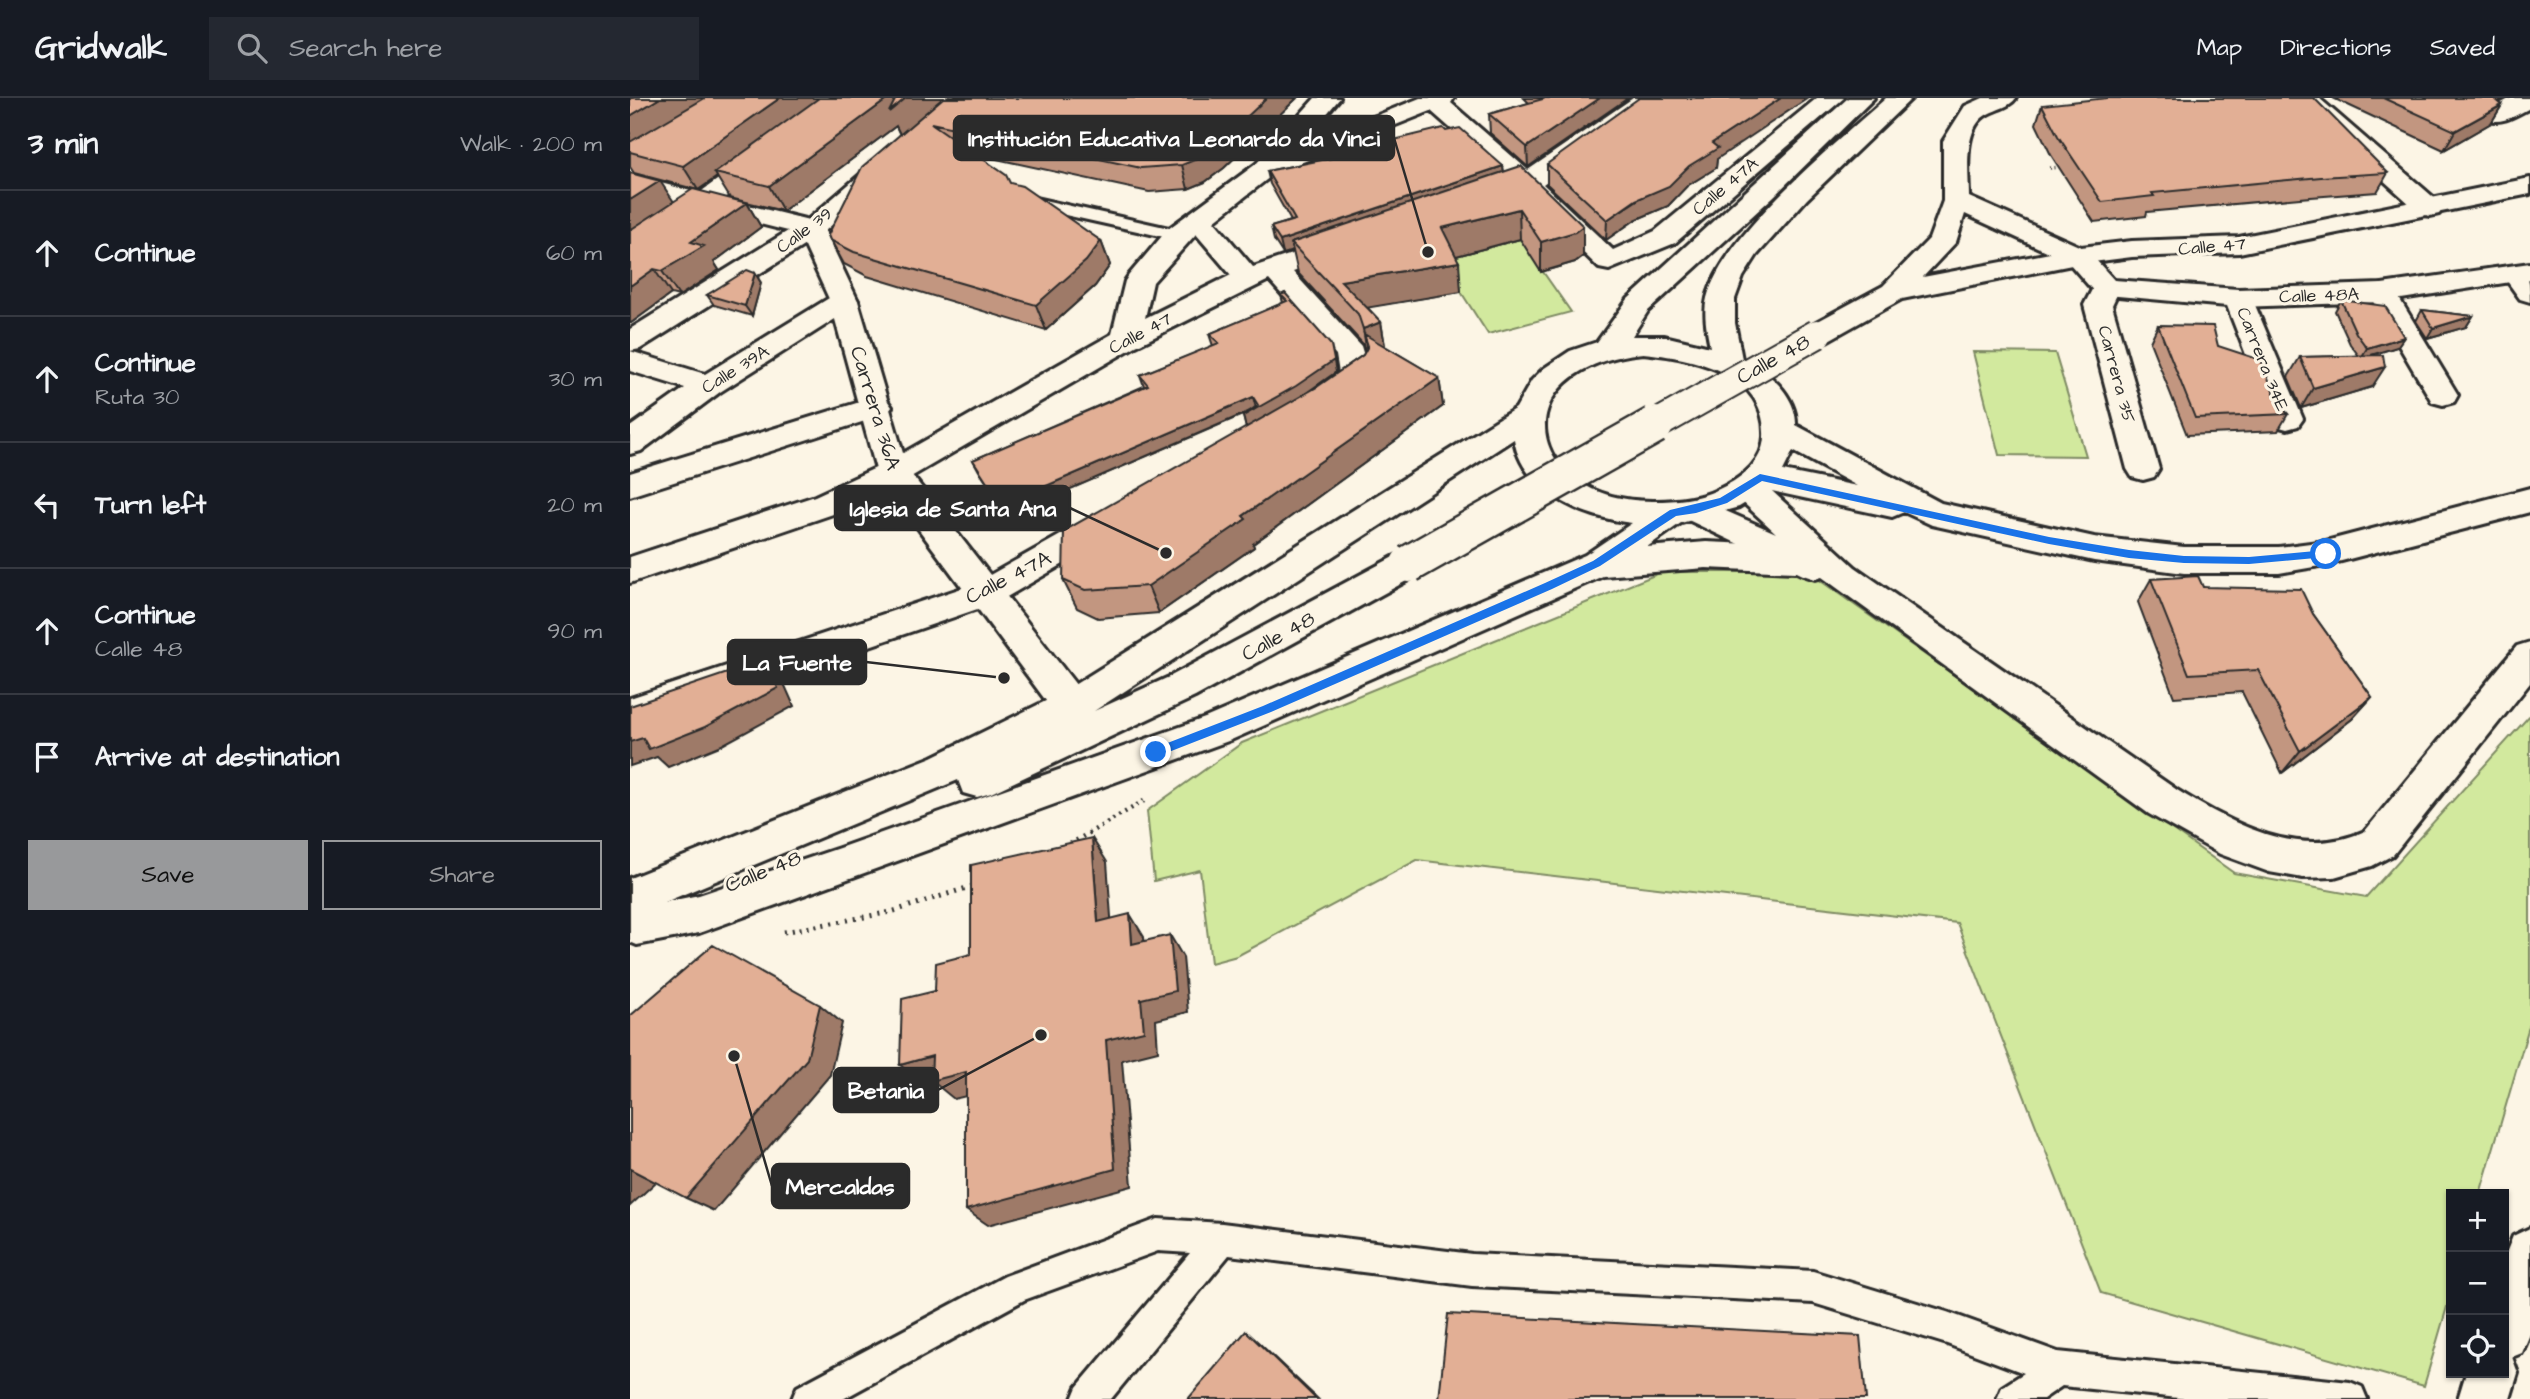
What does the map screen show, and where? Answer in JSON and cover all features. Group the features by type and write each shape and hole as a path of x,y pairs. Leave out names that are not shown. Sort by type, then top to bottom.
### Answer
{"street":[{"path":"630,250 703,202 847,98"},
{"name":"Calle 39","path":"630,342 811,229 964,98"},
{"path":"1126,339 1139,281 1188,227 1265,169 1328,98"},
{"path":"1464,204 1527,183 1649,98"},
{"name":"Calle 47A","path":"1527,183 1609,262 1665,237 1832,98"},
{"path":"1608,349 1638,305 1862,98"},
{"path":"1728,362 1721,328 1721,299 1726,280 1739,258 1794,200 1900,98"},
{"path":"1893,292 1942,242 1956,201 1956,141 1974,111 2004,98"},
{"path":"2304,98 2430,208"},
{"path":"2497,115 2530,98"},
{"path":"1265,169 1438,100 1527,183"},
{"path":"630,183 811,229"},
{"name":"Calle 47","path":"1893,292 2077,256 2132,249 2239,245 2530,186"},
{"path":"1956,201 2034,234 2077,256 2106,288"},
{"path":"1188,227 1261,273 1350,353 1355,376 1298,414"},
{"name":"Carrera 36A","path":"811,229 844,301 893,474 1071,706"},
{"name":"Calle 47","path":"630,570 827,504 893,474 1126,339 1261,273 1375,234"},
{"name":"Calle 48A","path":"2106,288 2238,298 2382,293 2525,279"},
{"name":"Carrera 35","path":"2106,288 2098,305 2143,469"},
{"name":"Calle 48","path":"633,918 707,893 894,817 1054,747 1234,660 1893,292"},
{"path":"2382,293 2443,395"},
{"name":"Carrera 34E","path":"2238,298 2287,419"},
{"name":"Calle 39A","path":"630,443 709,385 844,301"},
{"path":"1643,344 1679,347 1728,362 1762,387 1774,405 1781,430 1774,459 1754,483 1724,501 1685,511 1625,510 1594,502 1568,489 1547,472 1534,453 1528,434 1528,415 1536,395 1550,378 1582,358 1608,349 1643,344"},
{"path":"630,361 709,385"},
{"path":"630,485 876,407"},
{"name":"Calle 48","path":"633,918 1071,706 1528,415"},
{"path":"1781,430 1932,513"},
{"path":"1754,483 1932,513 2049,540 2129,554 2184,560 2249,561 2303,557 2349,549 2530,500"},
{"path":"1754,483 1843,576 2172,808 2234,842 2269,854 2303,860 2334,859 2358,853 2379,843 2395,827 2530,656"},
{"name":"Calle 47A","path":"630,713 986,593 1130,510"},
{"path":"1685,511 1795,559 1843,576"},
{"name":"Calle 48","path":"633,918 699,914 1230,724 1597,564 1685,511"},
{"path":"1597,564 1706,555 1795,559"},
{"path":"1054,747 1040,757 1034,770 1039,781 1052,787 1108,722"},
{"path":"2509,1319 2530,1253"},
{"path":"2484,1399 2490,1378"}],"lane":[{"path":"1026,201 1188,227"},
{"path":"809,1399 1016,1287 1157,1235 1222,1239 1472,1270 1813,1287 1947,1328 2058,1369 2350,1399"},
{"path":"1088,1399 1222,1239"},
{"path":"2014,1399 2058,1369"}],"path":[{"path":"2050,168 2064,167"}],"green space":[{"path":"1520,239 1571,312 1488,334 1461,292 1445,259"},
{"path":"1973,352 2055,353 2086,456 1999,455"},
{"path":"1662,572 1808,572 2234,873 2366,897 2530,715 2530,1023 2481,1189 2446,1189 2446,1310 2424,1386 2101,1293 1957,923 1417,860 1237,956 1211,963 1200,870 1154,881 1147,811 1242,743"}],"building":[{"path":"630,98 660,98 630,116"},
{"path":"705,98 780,98 683,166 630,152 630,142"},
{"path":"819,98 889,98 769,186 715,173"},
{"path":"896,98 906,98 889,112"},
{"path":"943,98 1267,98 1218,144 1199,158 1182,165 1141,168 931,123 1006,175 1010,183 1022,186 1101,241 1086,261 1036,305 854,252 830,240 828,235 862,167"},
{"path":"1542,98 1600,98 1527,147 1489,114"},
{"path":"1639,98 1781,98 1712,143 1718,148 1689,166 1669,186 1636,200 1607,220 1547,164"},
{"path":"2107,98 2314,98 2388,173 2152,193 2154,196 2102,202 2058,136 2042,105"},
{"path":"2383,98 2494,98 2502,105 2455,131"},
{"path":"1443,128 1446,131 1460,128 1503,166 1280,241 1271,227 1295,220 1267,171 1397,145 1394,140"},
{"path":"1521,166 1583,226 1575,232 1541,242 1519,209 1442,228 1459,262 1341,281 1381,322 1363,329 1358,314 1291,243"},
{"path":"630,173 660,181 630,200"},
{"path":"693,189 747,203 691,242 704,246 662,271 654,269 630,286 630,230"},
{"path":"747,270 755,273 745,306 707,295"},
{"path":"1285,293 1331,345 1334,360 1296,386 1243,416 1258,405 1253,397 1002,505 973,460 1148,385 1140,375 1219,343 1209,334 1287,301 1281,295"},
{"path":"2341,300 2385,306 2404,337 2367,348 2356,333"},
{"path":"2422,310 2473,316 2433,328"},
{"path":"2158,325 2213,326 2218,346 2261,360 2278,403 2288,414 2195,418"},
{"path":"1364,334 1439,378 1243,516 1246,519 1148,586 1085,590 1063,580 1064,531 1317,387 1363,355 1368,346"},
{"path":"2383,355 2385,367 2313,388 2300,357"},
{"path":"2198,576 2203,587 2301,589 2313,614 2372,697 2300,751 2258,670 2189,674 2151,579"},
{"path":"766,660 778,688 705,727 649,749 643,738 630,742 630,706"},
{"path":"1092,838 1098,922 1130,914 1132,944 1170,935 1175,991 1141,999 1144,1031 1106,1040 1115,1169 966,1210 966,1072 931,1081 932,1056 900,1065 902,999 935,991 936,963 971,954 971,865"},
{"path":"713,945 820,1005 807,1059 686,1198 630,1169 630,1016"},
{"path":"1448,1314 1860,1336 1866,1399 1439,1399"},
{"path":"1246,1331 1316,1399 1188,1399"}],"place":[{"name":"Institución Educativa Leonardo da Vinci","path":"1428,252"},
{"name":"Iglesia de Santa Ana","path":"1166,553"},
{"name":"La Fuente","path":"1004,678"},
{"name":"Betania","path":"1041,1035"},
{"name":"Mercaldas","path":"734,1056"}],"route":[{"path":"1156,752 1267,709 1549,586 1597,564 1673,512 1696,510 1724,501 1748,488 1760,477 2049,540 2129,554 2184,560 2249,561 2326,554"}]}
